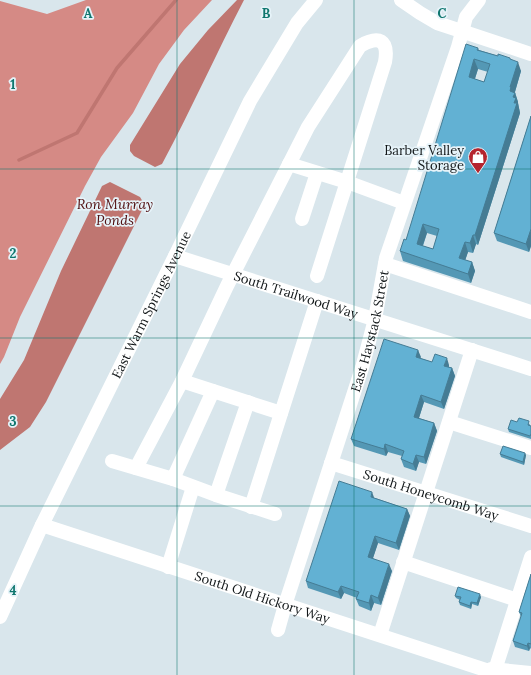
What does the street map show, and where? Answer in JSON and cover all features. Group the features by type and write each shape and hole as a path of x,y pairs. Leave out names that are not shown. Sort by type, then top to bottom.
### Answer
{"street":[{"name":"East Warm Springs Avenue","path":"0,616 42,525 250,101 297,24 316,0"},
{"path":"401,0 437,23 531,54"},
{"name":"East Haystack Street","path":"278,630 362,368 375,319 385,264 404,203 458,47 461,31 466,17 479,0"},
{"path":"136,468 182,381 233,274 308,127 360,46 375,40 382,42 385,45 386,53 384,62 348,182 317,276"},
{"path":"289,164 348,182 404,203"},
{"path":"302,219 317,173"},
{"name":"South Trailwood Way","path":"175,256 531,369"},
{"path":"385,264 531,312"},
{"path":"251,507 317,300"},
{"path":"380,635 472,350"},
{"path":"182,381 281,413"},
{"path":"173,479 213,391"},
{"path":"216,495 248,402"},
{"path":"449,422 531,448"},
{"path":"112,461 173,479 275,514"},
{"name":"South Honeycomb Way","path":"331,463 531,526"},
{"path":"168,567 193,487"},
{"name":"South Old Hickory Way","path":"42,525 285,605 494,671 531,673"},
{"path":"494,671 531,557"},
{"path":"403,562 517,600"}],"shaded area":[{"path":"86,0 212,0 184,30 159,64 133,113 101,157 20,317 0,364 0,1 47,14"}],"water":[{"name":"Ron Murray Ponds","path":"237,0 244,0 162,164 155,167 134,156 130,151 130,145 180,64 208,30"},
{"name":"Ron Murray Ponds","path":"110,182 140,197 143,202 143,208 46,402 30,427 0,450 0,399 24,360 61,271 102,186"}],"building":[{"path":"466,44 478,48 477,50 498,56 498,54 518,62 510,87 510,91 515,93 513,97 516,98 514,103 517,103 475,235 473,235 470,243 465,242 459,258 472,262 468,274 400,251 404,239 406,240","holes":["474,59 490,64 484,82 469,77","423,224 439,229 433,249 417,244"]},
{"path":"531,116 531,229 526,244 494,233"},
{"path":"384,339 418,350 416,357 432,362 435,354 447,358 444,366 452,368 441,402 421,395 414,417 434,423 424,457 416,455 413,464 401,459 404,451 385,444 384,449 351,439"},
{"path":"519,418 529,421 528,425 531,426 530,436 508,429 511,420 517,422"},
{"path":"503,446 525,453 523,462 500,454"},
{"path":"339,481 372,492 371,497 407,509 396,543 375,536 368,557 389,564 378,598 371,595 369,603 356,599 359,592 341,586 338,592 306,581"},
{"path":"531,574 531,644 528,643 527,646 513,641 522,613 519,612"},
{"path":"458,587 480,594 477,603 471,602 470,606 459,602 461,597 455,596"}],"waterway":[{"path":"19,160 77,133 117,68 176,0"}],"place":[{"name":"Barber Valley Storage","path":"478,174"}]}
